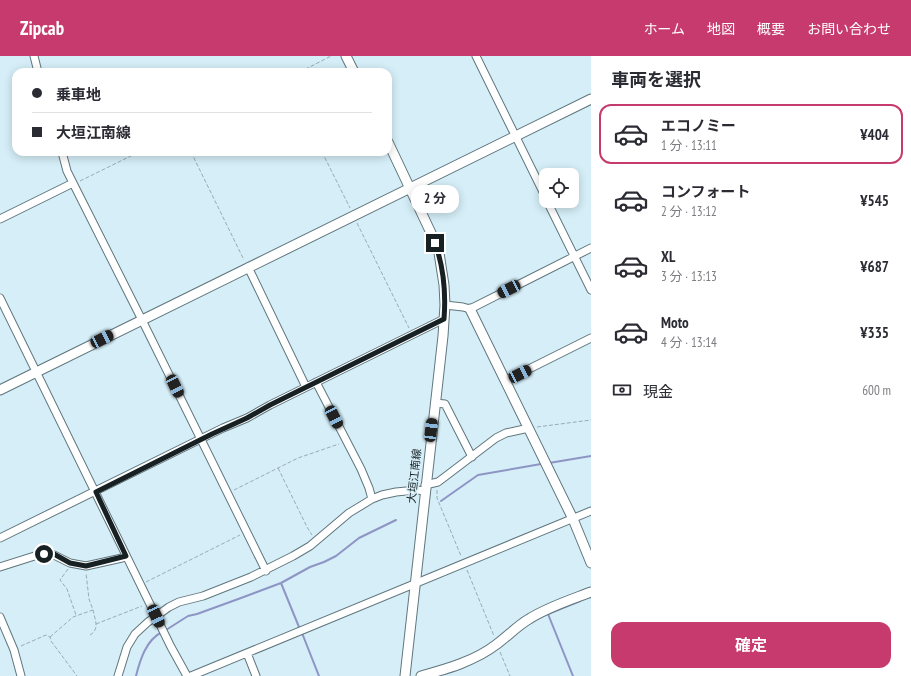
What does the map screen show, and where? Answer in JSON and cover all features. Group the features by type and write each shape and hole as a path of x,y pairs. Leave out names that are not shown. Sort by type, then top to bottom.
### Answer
{"street":[{"path":"34,56 37,68"},
{"path":"346,56 352,68"},
{"path":"476,56 539,184"},
{"path":"0,390 411,188 515,135 591,99"},
{"name":"大垣江南線","path":"392,150 411,188 439,253 444,285 445,305 405,676"},
{"path":"63,156 67,171 73,184 266,570"},
{"path":"0,219 73,184"},
{"path":"550,208 591,290"},
{"path":"445,305 470,309 591,248"},
{"path":"248,268 306,387"},
{"path":"0,298 96,492 140,585 187,676"},
{"path":"470,309 573,519 591,563"},
{"path":"0,538 201,439 247,418 270,405 444,319"},
{"path":"505,381 591,338"},
{"path":"316,382 364,476 372,499"},
{"path":"434,403 445,404 472,457"},
{"path":"118,676 127,647 135,634 169,607 179,602 203,596 266,570 302,552 349,513 372,499 396,492 425,488 438,482 496,438 506,433 529,428"},
{"path":"190,676 591,511"},
{"path":"0,566 44,554 54,554 73,564 86,566 126,556"},
{"path":"421,676 464,662 481,654 497,644 511,631 529,618 547,609 591,592"},
{"path":"0,617 14,650 21,676"},
{"path":"247,653 256,676"}],"path":[{"path":"308,68 331,56"},
{"path":"73,184 131,156"},
{"path":"193,156 248,268"},
{"path":"324,156 412,334"},
{"path":"529,428 591,420"},
{"path":"228,492 298,458 305,457 346,441"},
{"path":"278,468 307,527 316,540"},
{"path":"438,482 436,498 510,676"},
{"path":"140,585 246,532"},
{"path":"73,564 60,580 67,589 77,616"},
{"path":"86,566 85,569 89,599 96,624 95,631 90,635"},
{"path":"96,624 150,603"},
{"path":"50,637 73,617 93,610"},
{"path":"14,650 40,636 46,635 50,637"},
{"path":"50,637 51,641 77,676"}],"waterway":[{"path":"549,463 591,456"},
{"path":"441,501 478,475 541,464"},
{"path":"166,630 188,616 281,583 310,567 336,556 359,538 396,520"},
{"path":"281,583 299,627 298,628"},
{"path":"573,676 548,614 580,601"},
{"path":"136,676 144,651 152,640 162,632"},
{"path":"302,633 319,676"}],"route":[{"path":"44,554 54,554 70,563 86,566 126,556 96,492 444,319 445,305 442,268 435,243"}]}
